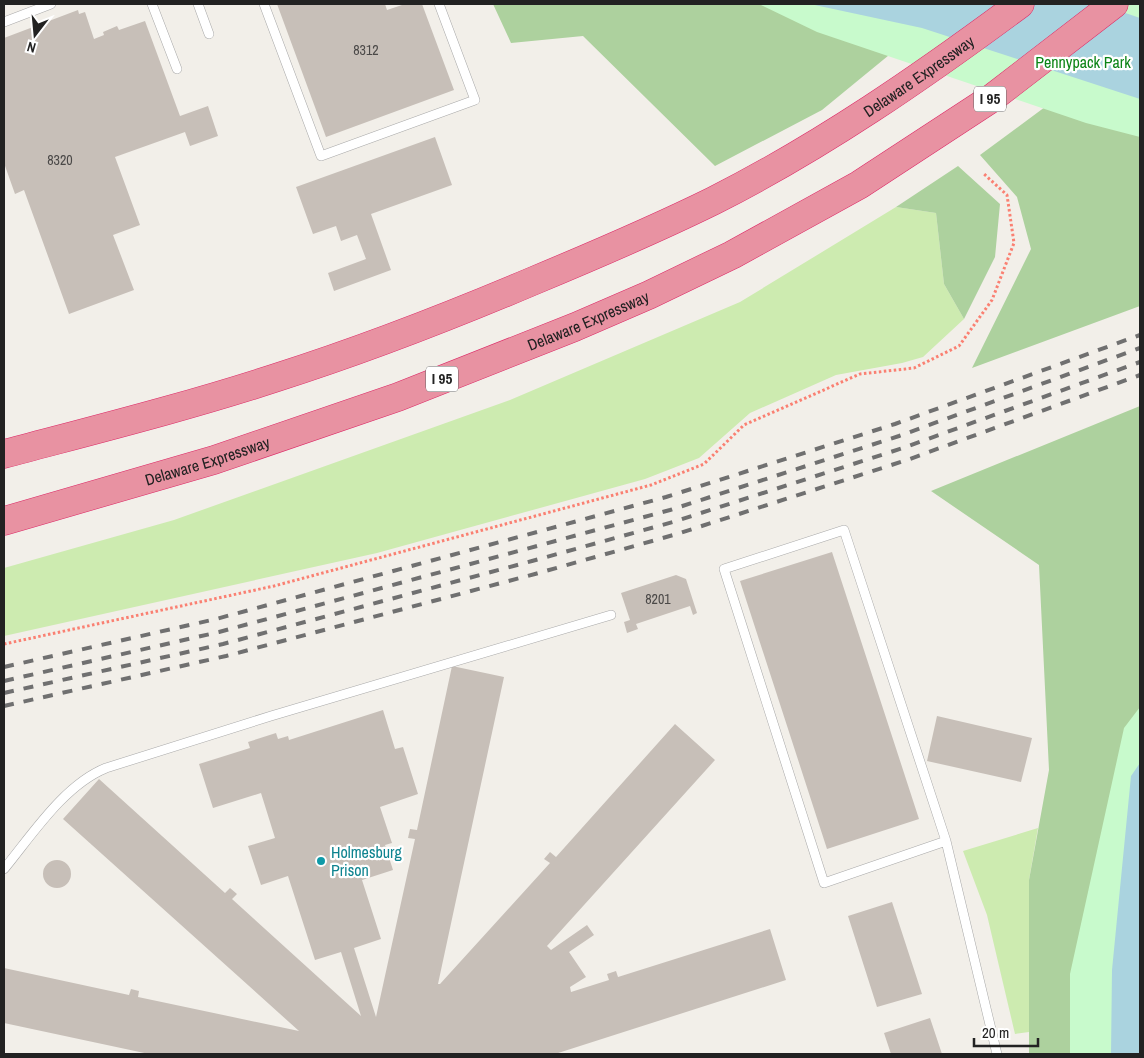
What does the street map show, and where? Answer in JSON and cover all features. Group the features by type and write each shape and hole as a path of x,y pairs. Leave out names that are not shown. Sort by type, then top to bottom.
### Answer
{"highway":[{"name":"Delaware Expressway","path":"4,454 143,417 274,379 393,338 614,247 713,201 792,158 881,103 1020,4"},
{"name":"Delaware Expressway","path":"4,522 214,460 398,397 513,352 649,295 732,255 860,185 992,98 1114,4"}],"lane":[{"path":"4,22 51,4"},
{"path":"152,4 177,69"},
{"path":"198,4 209,34"},
{"path":"264,4 321,156 475,100 439,4"},
{"path":"946,841 824,883 724,569 844,530 946,841 997,1054"},
{"path":"4,869 68,792 91,774 271,716 611,615"}],"path":[{"path":"4,644 274,586 651,485 704,464 744,424 860,374 914,368 952,350 959,346 992,300 1014,243 1007,195 984,174"}],"green space":[{"path":"493,4 810,4 922,28 822,110 715,166 583,36 511,43"},
{"name":"Pennypack Park","path":"759,4 1140,4 1140,137 1086,123 817,32"},
{"path":"1076,84 1140,99 1140,306 972,368 1031,249 1017,197 980,155"},
{"path":"958,166 1000,204 995,257 964,319 944,284 936,213 896,207"},
{"path":"896,207 936,213 944,284 964,319 923,357 902,363 836,375 750,413 699,458 645,479 377,553 4,636 4,568 174,520 510,400 740,302"},
{"path":"1140,406 1140,763 1111,1054 1029,1054 1029,880 1049,770 1039,565 931,491"},
{"path":"1140,707 1140,1054 1070,1054 1070,974 1124,728"},
{"path":"1038,828 1029,880 1029,1032 1015,1034 987,915 963,851"}],"water":[{"path":"810,4 1099,4 1140,18 1140,99 922,28"},
{"path":"1140,763 1140,1054 1111,1054 1112,970 1131,776"}],"building":[{"path":"277,4 385,4 387,10 405,4 422,4 454,90 326,137"},
{"path":"78,10 79,14 85,12 94,39 104,35 103,32 117,26 119,30 145,21 180,116 208,106 218,136 190,146 185,132 115,157 140,225 113,235 134,290 69,314 24,190 15,194 4,163 4,38"},
{"path":"435,137 452,185 371,214 391,270 334,291 328,273 366,259 357,235 341,241 336,226 313,234 296,187"},
{"path":"832,552 919,819 827,849 740,581"},
{"path":"676,575 686,579 697,613 693,615 690,606 636,624 638,629 627,633 624,622 630,620 621,593"},
{"name":"Holmesburg Prison","path":"452,666 504,677 438,984 550,863 544,859 550,852 556,857 675,724 715,760 547,946 551,950 587,925 594,935 569,952 586,977 570,987 571,992 609,980 607,974 616,971 618,977 770,929 786,980 555,1054 149,1054 4,1023 4,968 129,995 131,989 139,991 138,997 299,1031 63,819 99,779 225,893 230,888 237,894 232,899 361,1016 341,952 315,960 288,876 261,885 248,846 275,838 261,793 213,808 199,764 250,748 248,742 276,733 278,739 288,736 289,740 383,710 395,749 403,747 418,794 380,807 392,843 385,845 393,870 362,880 381,939 354,948 376,1017 415,839 408,838 410,829 417,830"},
{"path":"937,716 1032,738 1021,782 927,761"},
{"path":"57,860 67,864 71,874 67,884 57,888 47,884 43,874 47,864"},
{"path":"892,902 922,994 877,1007 848,916"},
{"path":"930,1018 942,1054 891,1054 884,1033"}],"railway":[{"path":"4,667 216,619 666,497 895,424 1140,335"},
{"path":"4,681 219,632 670,510 899,436 1140,348"},
{"path":"4,693 223,644 673,522 903,448 1140,362"},
{"path":"4,706 226,656 535,574 677,534 907,460 1140,375"}],"place":[{"name":"Holmesburg Prison","path":"321,861"}]}
